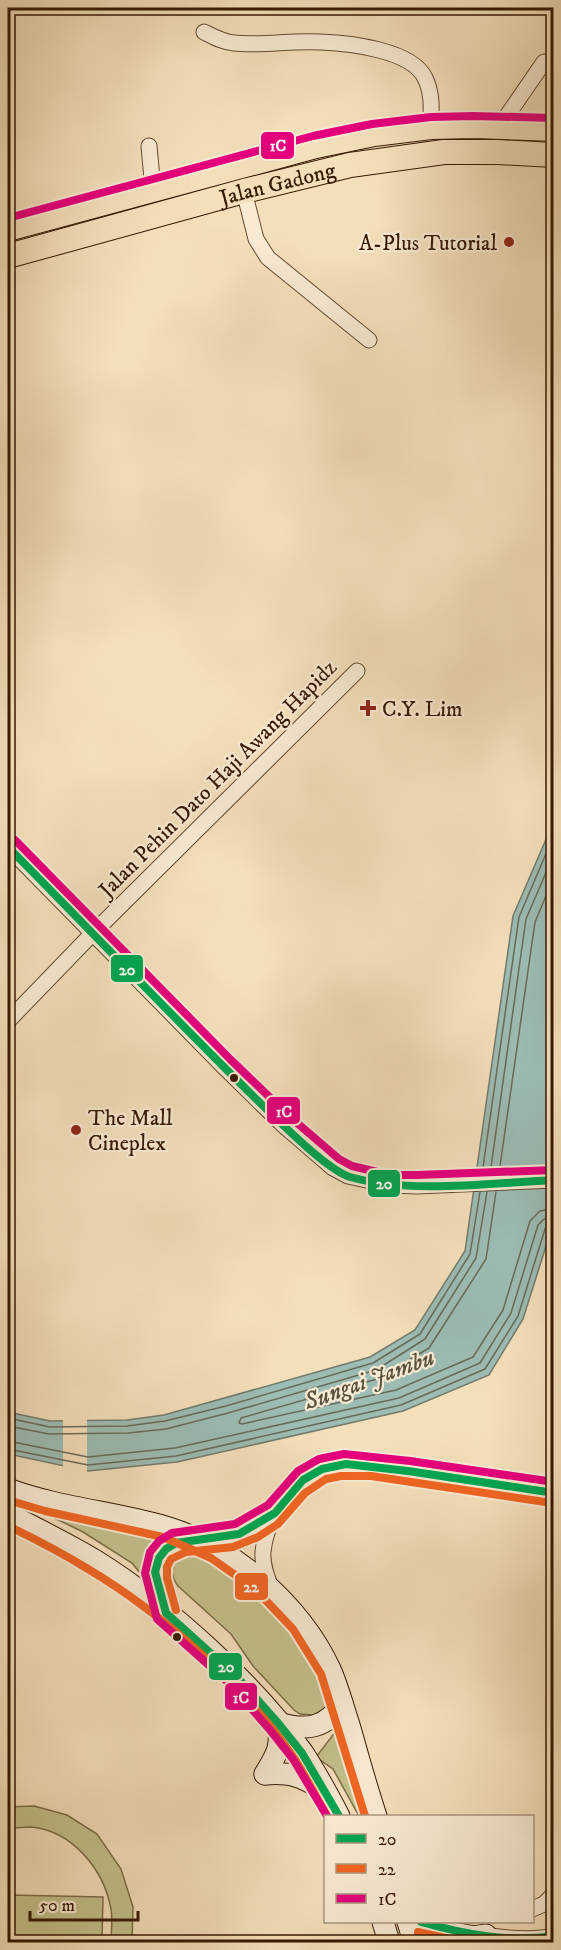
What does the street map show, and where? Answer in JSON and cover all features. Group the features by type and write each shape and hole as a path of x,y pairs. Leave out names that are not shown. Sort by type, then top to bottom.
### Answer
{"main road":[{"name":"Jalan Gadong","path":"8,229 316,146 374,135 431,127 500,126 554,129"},
{"name":"Jalan Gadong","path":"8,256 244,191 350,165 444,152 554,155"}],"street":[{"path":"204,32 218,40 235,43 321,42 378,50 403,58 417,66 425,76 431,95 431,127"},
{"path":"500,126 544,62"},
{"path":"149,146 153,190"},
{"path":"244,191 256,239 268,258 369,340"},
{"name":"Jalan Pehin Dato Haji Awang Hapidz","path":"8,1021 357,670"},
{"path":"8,847 282,1124 333,1168 348,1176 389,1185 554,1180"},
{"path":"166,1613 155,1572 159,1558 166,1549 176,1543 238,1534 275,1513 303,1480 322,1468 346,1464 550,1492"},
{"path":"8,1489 36,1499 167,1527 198,1539 245,1568 272,1591 313,1640 330,1670 376,1815"},
{"path":"272,1591 265,1572 263,1553 275,1513"},
{"path":"8,1515 97,1562 166,1613 237,1677 302,1753 338,1815"},
{"path":"278,1723 294,1728 308,1728 335,1715 342,1704"},
{"path":"278,1723 281,1739 278,1753 264,1774 286,1773 304,1778 325,1790"},
{"path":"534,1908 544,1904 554,1894"},
{"path":"383,1923 389,1942"},
{"path":"408,1923 414,1942"},
{"path":"426,1923 486,1935 529,1939 554,1936"},
{"path":"455,1942 486,1935"}],"shaded area":[{"path":"39,1506 176,1534 148,1583 132,1563 83,1532 38,1510"},
{"path":"189,1548 204,1550 271,1598 312,1650 330,1693 326,1707 314,1715 300,1714 294,1710 253,1666 231,1634 178,1586 174,1580 173,1564 179,1555"},
{"path":"339,1727 367,1815 358,1815 333,1769 316,1757"},
{"path":"34,1806 67,1815 97,1834 121,1869 133,1907 132,1942 111,1942 112,1913 107,1894 94,1867 73,1844 46,1830 31,1827 8,1829 8,1807"},
{"path":"8,1895 103,1897 102,1942 8,1942"}],"water":[{"name":"Sungai Jambu","path":"553,823 552,1227 523,1319 489,1375 403,1411 177,1462 88,1471 8,1454 8,1412 50,1421 127,1420 164,1415 370,1357 415,1330 465,1251 513,916"}],"pier":[{"path":"87,1417 87,1474 63,1470 63,1418"}],"transit line":[{"name":"1C","path":"8,218 313,136 372,124 431,117 554,118"},
{"name":"1C","path":"15,840 230,1059 289,1116 339,1159 352,1166 390,1175 554,1170"},
{"name":"20","path":"8,847 253,1096 300,1141 340,1172 350,1177 374,1182 424,1186 554,1180"},
{"name":"1C","path":"326,1815 293,1759 270,1730 230,1684 157,1619 145,1573 150,1552 159,1541 172,1533 235,1524 268,1505 298,1471 319,1459 344,1454 554,1482"},
{"name":"20","path":"338,1815 302,1753 278,1723 237,1677 166,1613 155,1572 159,1558 166,1549 176,1543 239,1534 275,1513 303,1480 322,1469 346,1464 554,1493"},
{"name":"22","path":"176,1610 167,1578 167,1567 171,1559 186,1552 233,1547 258,1537 278,1524 305,1493 326,1479 341,1476 371,1476 552,1503"},
{"name":"22","path":"8,1500 45,1511 163,1537 211,1558 255,1589 293,1629 321,1674 365,1815"},
{"name":"22","path":"8,1526 68,1557 116,1587 145,1607 202,1654 254,1707 276,1734 296,1761 326,1815"},
{"name":"20","path":"425,1923 503,1938 554,1936"},
{"name":"22","path":"418,1932 463,1942"}],"place":[{"name":"A-Plus Tutorial","path":"509,242"},
{"name":"C.Y. Lim","path":"368,708"},
{"name":"The Mall Cineplex","path":"76,1130"}]}
